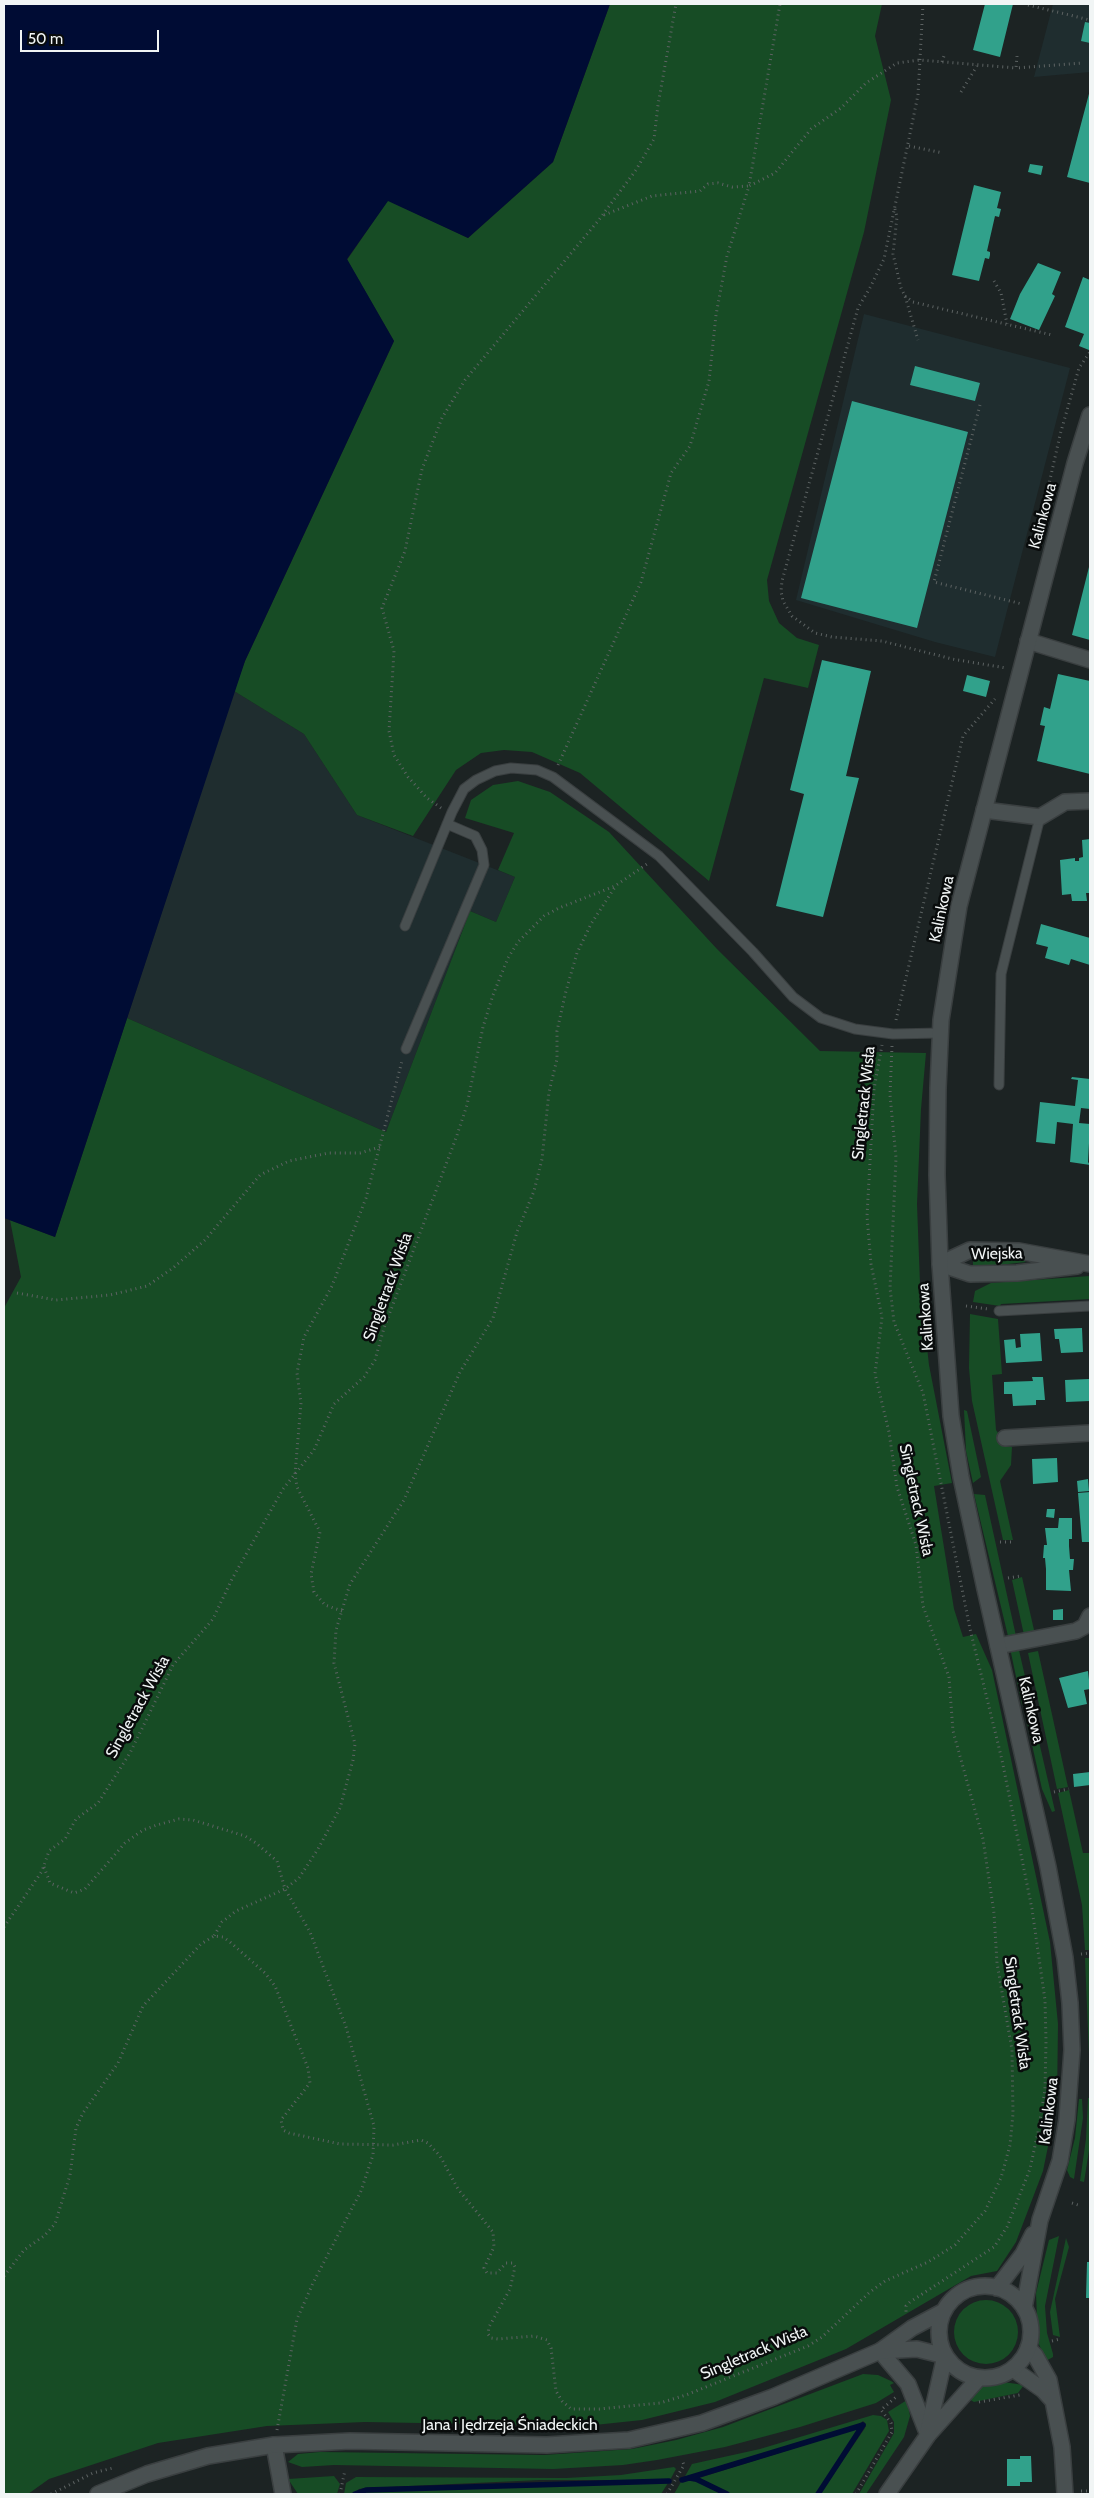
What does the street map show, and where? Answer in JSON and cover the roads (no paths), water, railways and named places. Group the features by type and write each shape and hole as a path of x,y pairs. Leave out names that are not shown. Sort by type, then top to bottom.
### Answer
{"street":[{"name":"Kalinkowa","path":"997,2288 1023,2254 1040,2220 1060,2161 1067,2118 1072,2050 1070,2002 1051,1880 961,1477 950,1416 940,1264 937,1165 940,1033 948,968 960,906 1075,463 1090,414"},
{"path":"1028,641 1090,660"},
{"path":"984,810 1040,817 1065,802 1090,800"},
{"name":"Wiejska","path":"940,1264 970,1250 1019,1250 1090,1264"},
{"name":"Wiejska","path":"940,1264 970,1274 1017,1273 1090,1264"},
{"path":"1005,1438 1090,1433"},
{"path":"998,1646 1076,1630 1085,1626 1090,1616"},
{"name":"Kalinkowa","path":"1024,2308 1040,2220"},
{"path":"981,2286 997,2288 1012,2296 1024,2308 1031,2327 1028,2348 1013,2369 991,2378 979,2378 960,2371 946,2356 939,2334 944,2311 954,2299 966,2290 981,2286"},
{"name":"Jana i Jędrzeja Śniadeckich","path":"98,2494 147,2474 189,2462 245,2449 274,2445 350,2441 547,2445 629,2440 702,2423 773,2397 880,2351 912,2328 944,2311"},
{"path":"1028,2348 1044,2370 1054,2402 1062,2447 1065,2494"},
{"name":"Jana i Jędrzeja Śniadeckich","path":"880,2351 917,2349 946,2356"},
{"path":"880,2351 908,2384 928,2435"},
{"path":"928,2435 946,2356"},
{"path":"1013,2369 1043,2390 1054,2402"},
{"path":"887,2494 928,2435 979,2378"},
{"path":"274,2445 283,2494"}],"lane":[{"path":"405,926 447,824 464,789 476,780 496,771 511,768 537,770 553,778 659,856 735,932 793,997 821,1018 854,1030 884,1033 940,1033"},
{"path":"999,1085 1001,974 1040,817"},
{"path":"406,1049 484,865 482,850 475,836 447,824"},
{"path":"999,1311 1090,1306"}],"water":[{"path":"4,4 610,4 553,162 468,238 388,201 347,259 394,341 245,661 55,1237 4,1218"}],"waterway":[{"path":"682,2480 863,2425"},
{"path":"818,2494 863,2425"},
{"path":"689,2478 696,2479 727,2494"},
{"path":"355,2494 366,2490 669,2481"}]}
